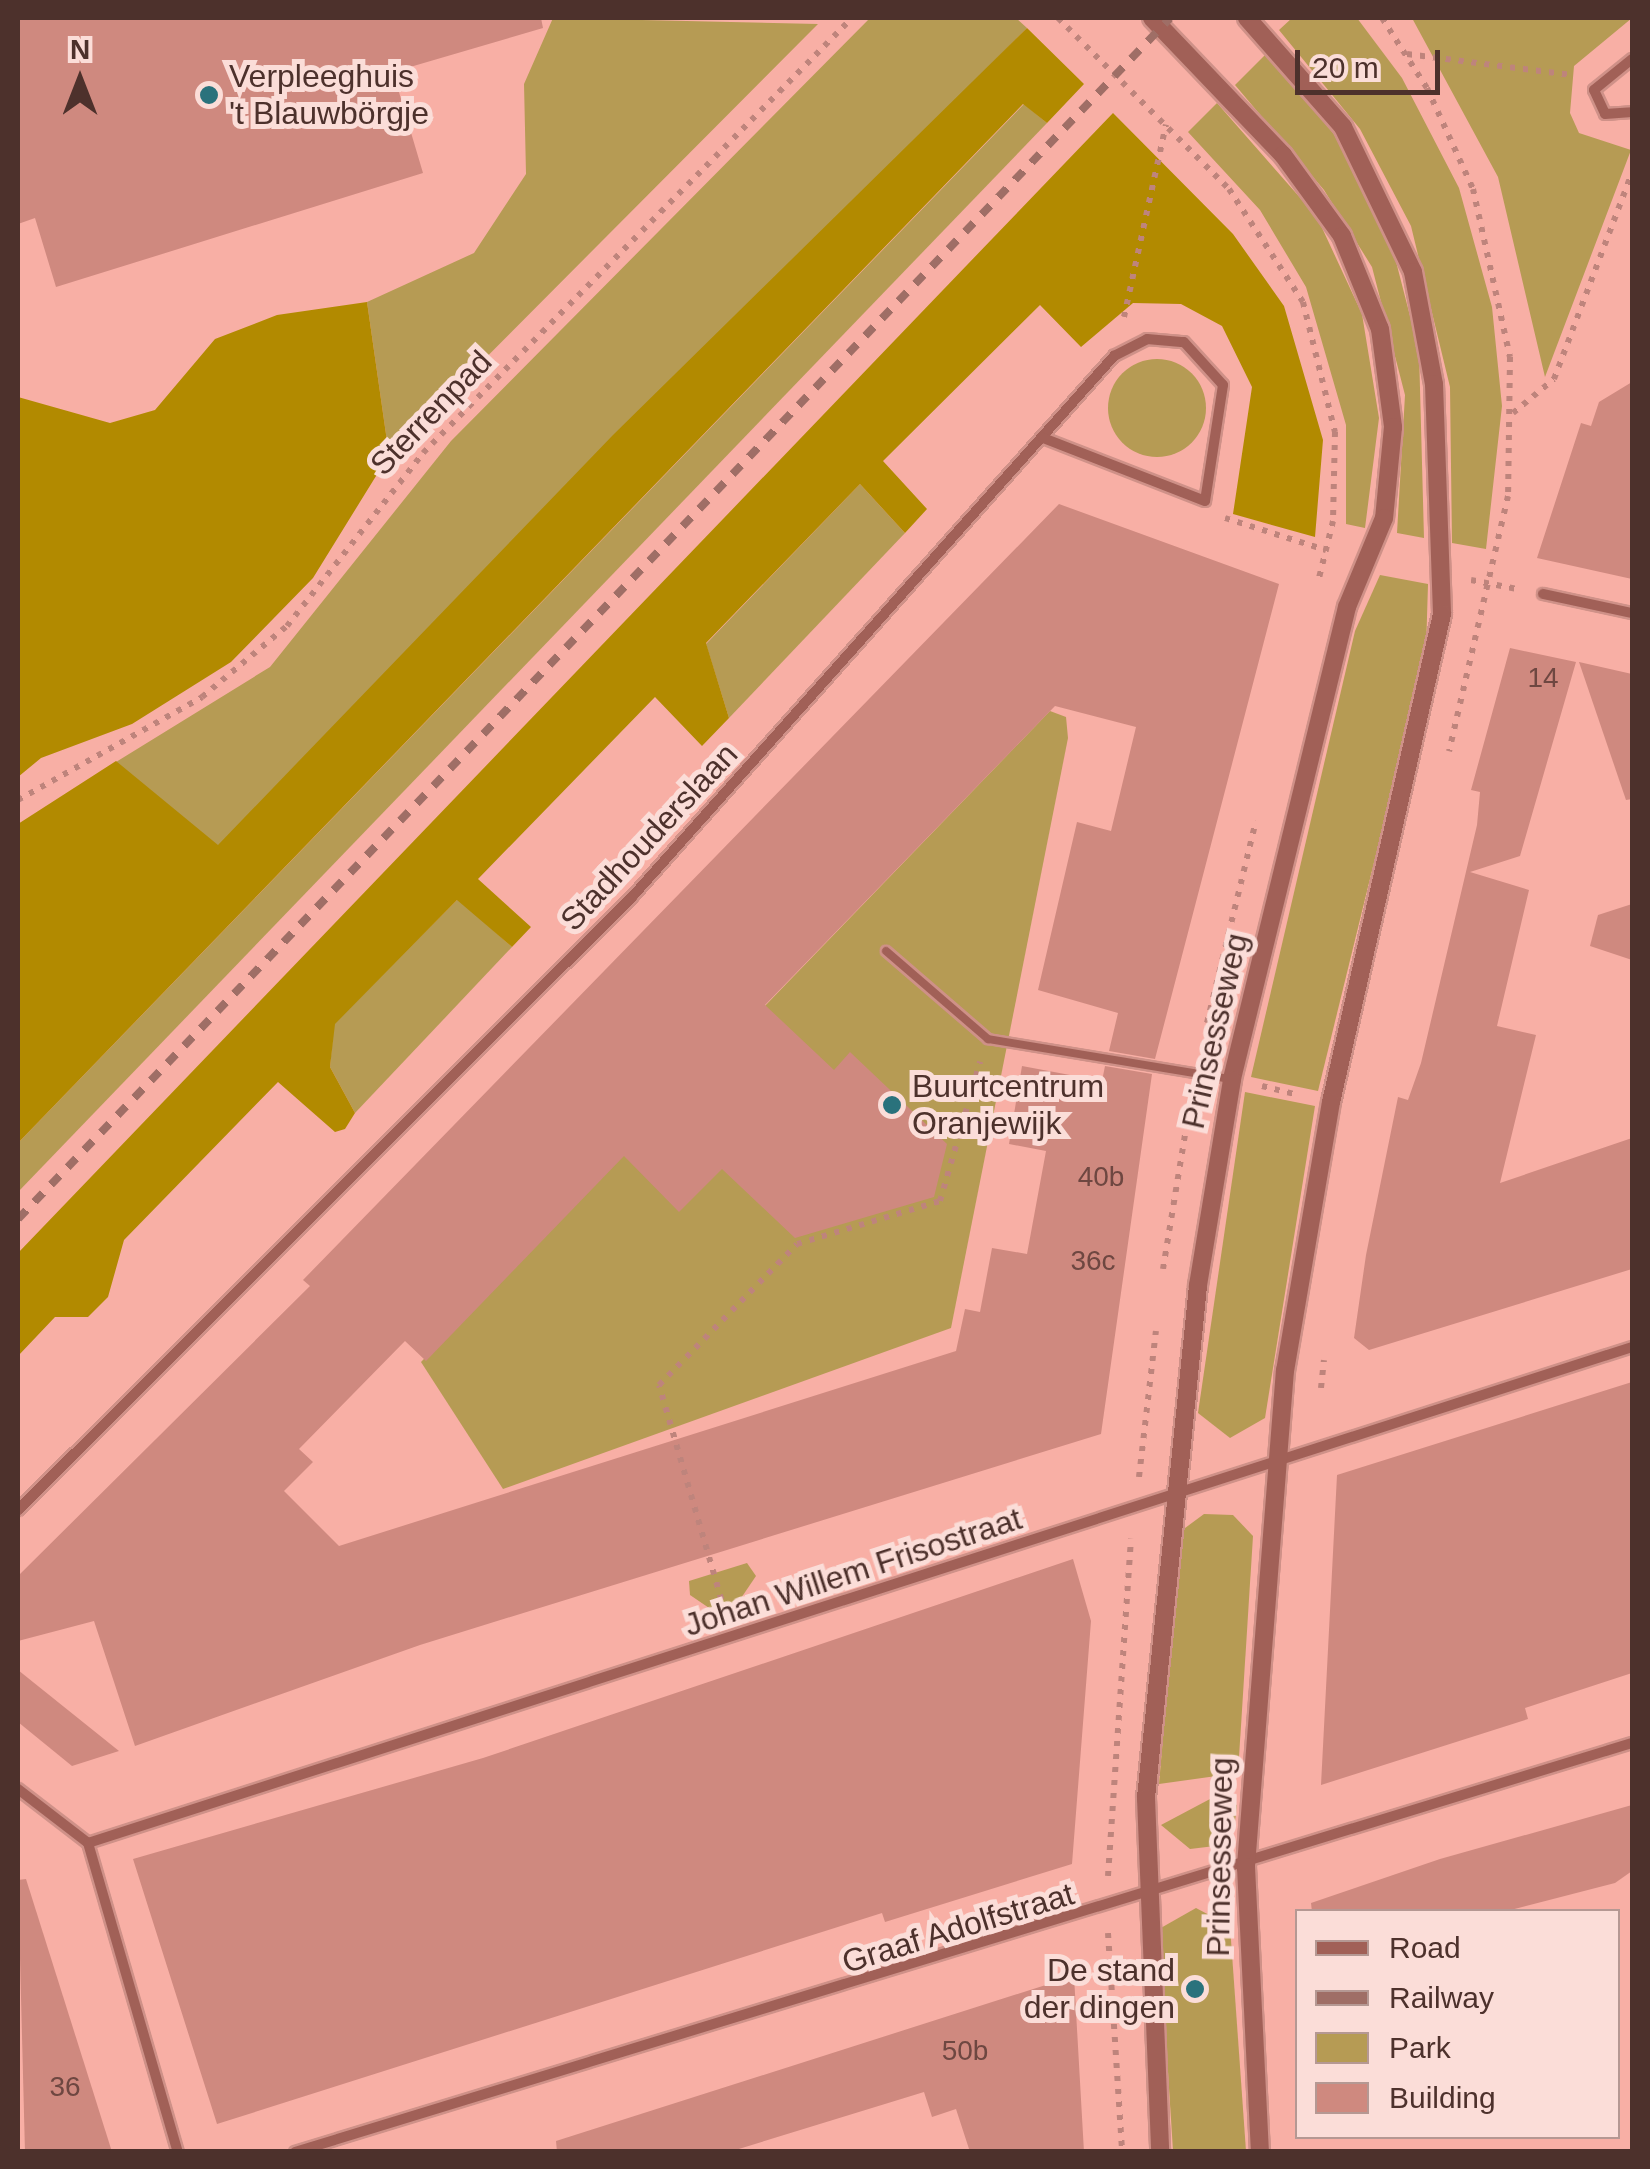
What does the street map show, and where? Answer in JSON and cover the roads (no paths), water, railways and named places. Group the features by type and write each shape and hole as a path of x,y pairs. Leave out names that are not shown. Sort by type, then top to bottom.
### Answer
{"street":[{"name":"Prinsesseweg","path":"1152,18 1283,155 1342,236 1380,329 1392,411 1384,518 1347,607 1232,1080 1172,1495 1151,1699 1144,1898 1160,2152"},
{"name":"Prinsesseweg","path":"1246,18 1343,127 1413,272 1434,384 1442,614 1313,1189 1276,1460 1246,1867 1260,2152"},
{"path":"1632,59 1598,81 1594,99 1605,114 1632,112"},
{"name":"Stadhouderslaan","path":"18,1510 632,897 1043,438 1129,345 1184,342 1219,376 1225,402 1205,501 1043,438"},
{"path":"1543,594 1632,612"},
{"name":"Johan Willem Frisostraat","path":"88,1843 1632,1347"},
{"name":"Graaf Adolfstraat","path":"295,2152 1246,1867 1632,1743"},
{"path":"18,1789 88,1843 178,2152"}],"lane":[{"path":"886,951 988,1040 1232,1080"}],"railway":[{"path":"18,1219 1170,18"}],"place":[{"name":"Verpleeghuis 't Blauwbörgje","path":"209,95"},
{"name":"Buurtcentrum Oranjewijk","path":"892,1105"},
{"name":"De stand der dingen","path":"1195,1989"}]}
